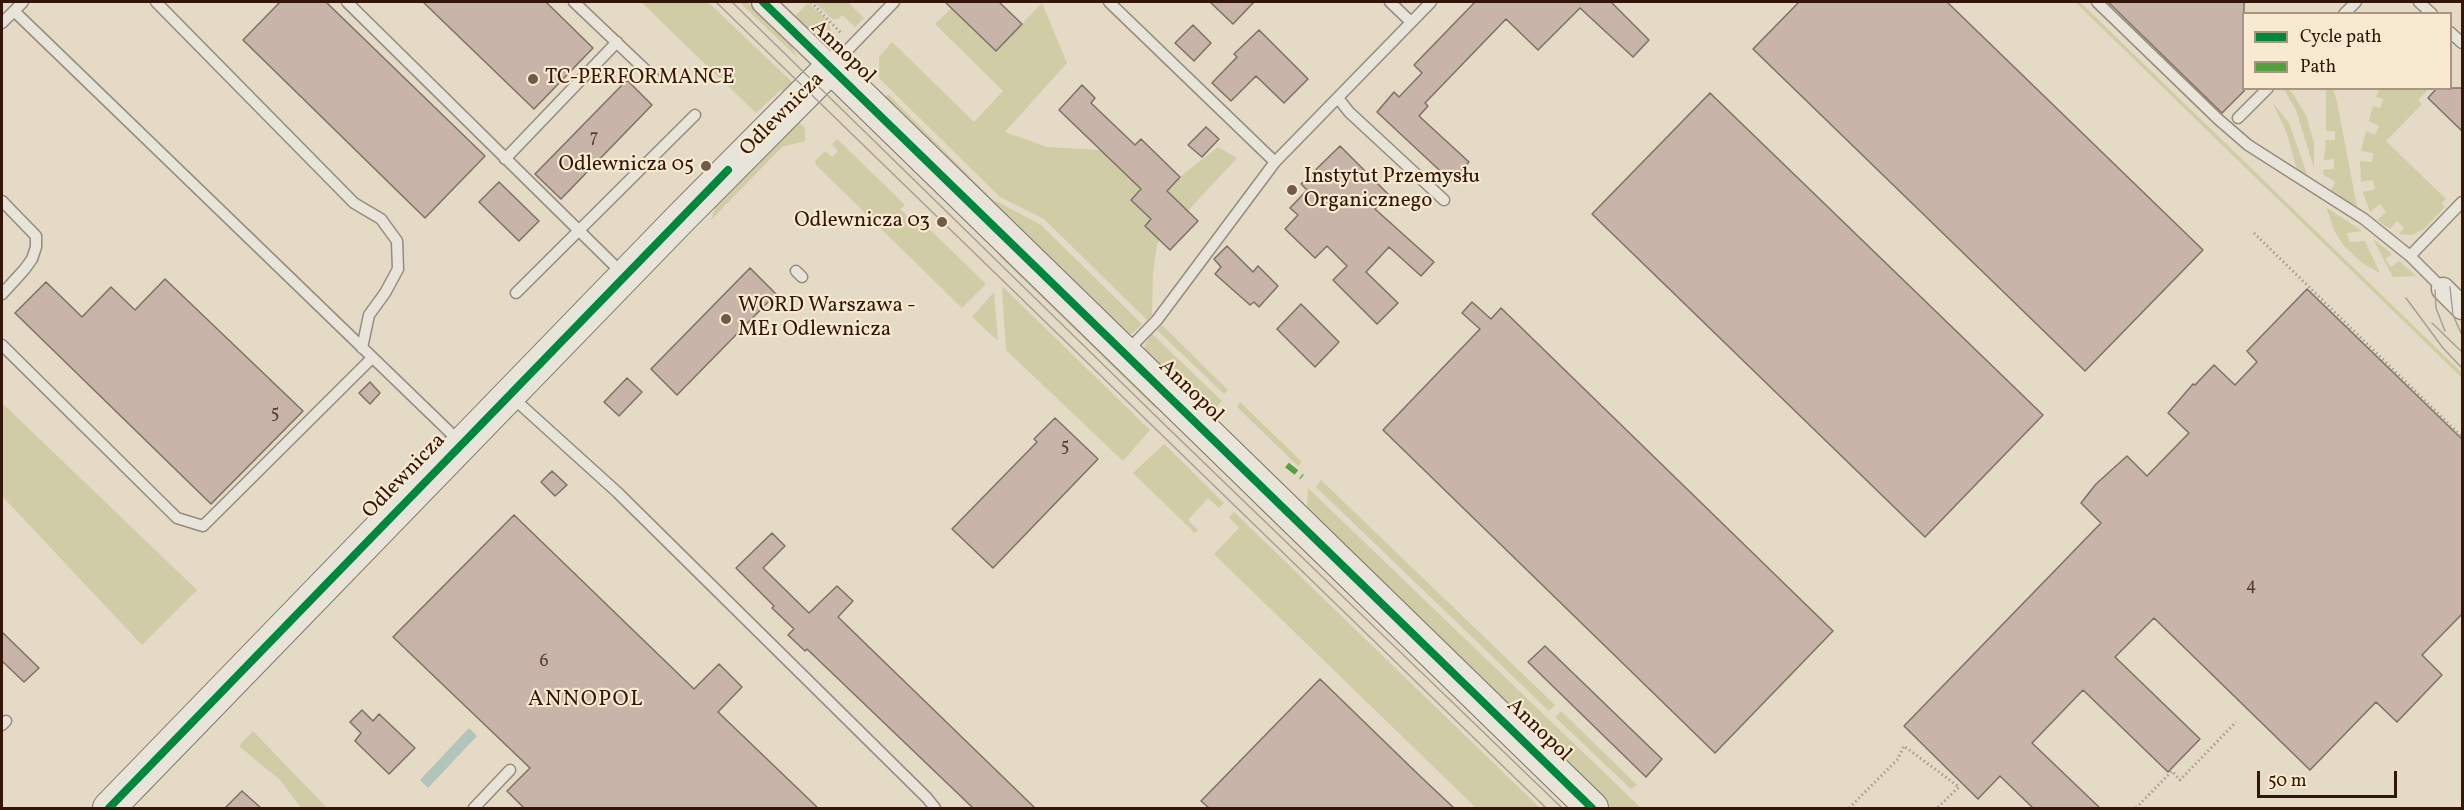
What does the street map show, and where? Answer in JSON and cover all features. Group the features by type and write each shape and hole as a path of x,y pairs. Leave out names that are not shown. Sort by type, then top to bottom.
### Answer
{"street":[{"name":"Annopol","path":"763,2 1592,808"},
{"name":"Odlewnicza","path":"108,808 831,67"},
{"path":"2443,289 2463,308"}],"lane":[{"path":"2,23 22,2"},
{"path":"156,2 354,203 381,219 397,241 398,269 385,293 369,315 363,348"},
{"path":"347,2 625,276"},
{"path":"574,2 654,78"},
{"path":"831,67 894,2"},
{"path":"1108,2 1275,162"},
{"path":"1390,2 1411,22"},
{"path":"1124,353 1157,320 1183,288 1275,162 1431,2"},
{"path":"2097,2 2248,145 2364,219 2410,256 2443,289"},
{"path":"14,11 462,444"},
{"path":"505,159 617,42"},
{"path":"2238,118 2266,90"},
{"path":"1338,98 1443,200"},
{"path":"516,293 695,115"},
{"path":"2,201 36,236 36,247 28,264 2,294"},
{"path":"2410,256 2463,202"},
{"path":"2,345 177,518 203,526 372,358"},
{"path":"510,395 617,492 935,808"},
{"path":"474,808 510,770"}],"path":[{"path":"811,2 845,37"},
{"path":"2254,233 2463,436"},
{"path":"2136,808 2172,771 2180,780 2236,722"},
{"path":"1849,808 1897,760 1904,746 1959,787 1937,808"}],"shaded area":[{"path":"641,2 708,2 792,82 790,87 784,93 781,90 756,113"},
{"path":"739,2 747,2 790,43 798,58"},
{"path":"814,2 848,2 864,18 855,27 842,15 838,19 832,19"},
{"path":"2075,2 2080,2 2462,373 2462,378"},
{"path":"1042,3 1067,63 1005,132 1047,147 1101,150 1141,189 1131,200 1145,213 1180,177 1218,147 1237,158 1157,244 1153,273 1152,315 1147,320 1044,219 1000,197 879,78 879,57 892,42 974,122 1003,91 935,24 952,8 996,51"},
{"path":"807,4 810,4 829,22 831,32 841,42 831,45 823,44 808,31 809,29 795,16"},
{"path":"2285,90 2289,90 2293,94 2306,115 2314,143 2314,168 2296,110"},
{"path":"2326,90 2333,90 2357,207 2331,190 2335,182 2323,174 2323,170 2334,169 2334,159 2324,160 2326,140 2335,140 2335,131 2326,131"},
{"path":"2379,90 2428,90 2418,100 2422,104 2386,141 2446,199 2442,203 2445,207 2423,230 2411,235 2399,234 2404,228 2397,221 2390,229 2377,220 2386,212 2380,204 2370,212 2363,192 2375,189 2373,180 2361,182 2360,161 2372,162 2373,153 2361,151 2366,131 2375,135 2379,126 2369,121 2373,106 2380,108 2383,99 2376,97"},
{"path":"889,95 992,199 1041,225 1142,324 1133,333 1125,335 880,97"},
{"path":"2272,102 2289,123 2308,177 2297,170 2286,131"},
{"path":"797,121 805,128 805,141 782,147 711,220 716,205"},
{"path":"837,139 905,205 900,209 915,223 919,219 986,284 962,308 816,165 815,161 825,151 832,157 838,151 832,144"},
{"path":"2326,207 2362,231 2347,233 2349,242 2365,241 2380,273 2362,263 2344,246 2335,232"},
{"path":"2373,239 2392,254 2385,259 2391,267 2399,261 2416,276 2393,277"},
{"path":"1005,250 1154,403 1156,409 999,256"},
{"path":"1002,286 1150,430 1123,461 1006,350"},
{"path":"994,292 998,341 972,317"},
{"path":"1162,325 1228,390 1224,394 1157,330"},
{"path":"1152,334 1222,401 1212,412 1206,414 1143,352"},
{"path":"1240,402 1302,462 1298,466 1237,407"},
{"path":"2,403 197,590 142,645 2,496"},
{"path":"1164,444 1224,503 1219,508 1208,498 1188,520 1198,530 1195,533 1133,473"},
{"path":"1321,480 1555,705 1549,711 1316,487"},
{"path":"1308,488 1641,808 1607,808 1307,509"},
{"path":"1249,498 1252,498 1545,778 1548,788"},
{"path":"1234,512 1540,808 1476,808 1214,554 1239,528 1229,517"},
{"path":"1561,711 1637,785 1631,789 1555,717"},
{"path":"469,728 477,736 428,788 420,780"},
{"path":"253,731 327,808 301,808 280,780 239,746"}],"building":[{"path":"280,2 326,2 485,156 425,218 243,40"},
{"name":"TC-PERFORMANCE","path":"423,2 546,2 593,48 534,109"},
{"path":"945,2 999,2 1022,24 996,51"},
{"path":"1210,2 1254,2 1233,24"},
{"path":"1475,2 1611,2 1649,40 1633,57 1580,8 1538,50 1506,19 1425,103 1428,106 1419,116 1469,162 1451,181 1377,112 1394,92 1399,97 1422,73 1414,65"},
{"path":"1799,2 1947,2 2203,250 2085,371 1753,49"},
{"path":"2108,2 2244,2 2242,90 2244,91 2222,113"},
{"path":"1193,25 1211,43 1194,61 1175,43"},
{"path":"1259,30 1308,79 1284,103 1256,76 1231,101 1212,83 1237,57 1234,54"},
{"path":"627,80 652,105 561,199 535,174"},
{"path":"1082,85 1095,98 1091,103 1135,145 1141,139 1180,177 1167,191 1198,221 1170,250 1145,226 1151,219 1131,200 1141,189 1059,110"},
{"path":"2463,88 2463,132 2428,98 2435,90"},
{"path":"1710,93 2043,415 1925,537 1592,214"},
{"path":"1206,127 1219,139 1202,157 1188,145"},
{"path":"1340,146 1389,195 1375,209 1434,262 1421,276 1389,247 1366,272 1398,303 1377,324 1333,280 1347,266 1327,246 1315,258 1285,229 1298,215 1290,208 1307,190 1301,184"},
{"path":"499,182 539,221 519,241 479,202"},
{"path":"1227,246 1253,272 1258,266 1278,286 1259,307 1254,302 1250,305 1215,274 1221,267 1214,259"},
{"name":"WORD Warszawa - ME1 Odlewnicza","path":"750,268 776,294 677,395 651,369"},
{"path":"165,279 303,411 211,504 15,313 46,282 82,317 111,287 135,310"},
{"path":"2307,289 2463,440 2463,613 2422,655 2442,675 2397,722 2376,702 2310,770 2154,618 2115,657 2200,739 2168,772 2083,690 2032,743 2100,808 2033,808 2000,776 1978,799 1904,726 2101,523 2081,503 2096,484 2127,456 2147,476 2189,433 2168,413 2193,384 2195,385 2214,365 2235,385 2257,362 2247,351"},
{"path":"1472,302 1491,319 1501,308 1833,631 1715,753 1383,430 1480,329 1462,313"},
{"path":"1301,304 1339,342 1315,367 1277,329"},
{"path":"627,378 642,392 619,416 604,402"},
{"path":"370,382 380,393 370,404 359,393"},
{"path":"1055,418 1098,459 993,568 952,529 1037,442 1034,439"},
{"path":"552,471 567,485 555,496 541,482"},
{"path":"514,515 694,689 719,664 742,687 718,712 818,808 524,808 507,791 530,768 393,637"},
{"path":"772,533 785,546 763,568 809,613 837,586 853,601 838,617 1035,808 973,808 807,649 805,651 788,635 794,629 736,568"},
{"path":"2,632 39,668 24,682 2,661"},
{"path":"1545,646 1662,759 1646,777 1528,662"},
{"path":"1320,679 1454,808 1209,808 1201,801"},
{"path":"362,710 373,721 379,714 415,748 389,774 355,741 361,733 350,722"},
{"path":"242,791 261,808 225,808"}],"tram line":[{"path":"716,2 1546,808"},
{"path":"732,2 1167,427 1562,808"},
{"path":"2450,287 2453,315 2462,335"},
{"path":"2435,290 2436,308 2445,331"},
{"path":"2406,298 2443,348 2462,368"},
{"path":"2432,323 2462,352"}],"marked path":[{"path":"1287,465 1302,477"}],"cycle path":[{"path":"763,2 1592,808"},
{"path":"109,808 728,170"}],"place":[{"name":"TC-PERFORMANCE","path":"533,79"},
{"name":"Odlewnicza 05","path":"706,166"},
{"name":"Instytut Przemysłu Organicznego","path":"1292,190"},
{"name":"Odlewnicza 03","path":"942,222"},
{"name":"WORD Warszawa - ME1 Odlewnicza","path":"726,319"}],"district":[{"name":"ANNOPOL","path":"586,701"}]}
